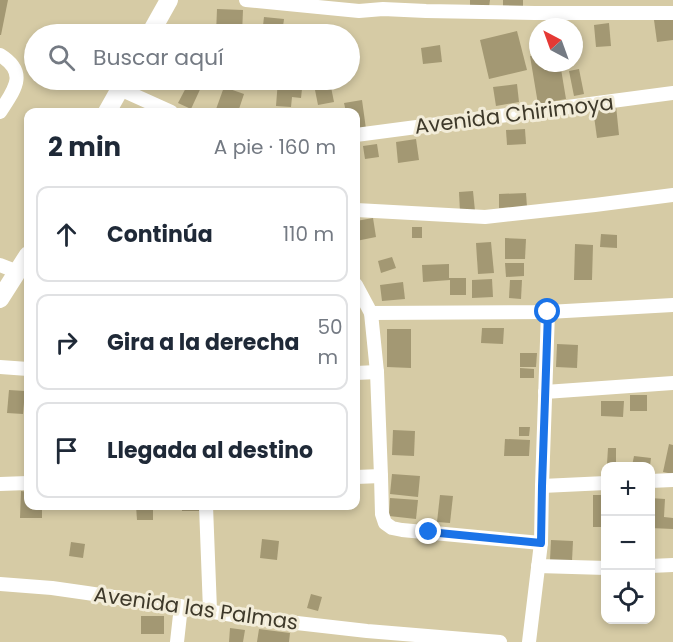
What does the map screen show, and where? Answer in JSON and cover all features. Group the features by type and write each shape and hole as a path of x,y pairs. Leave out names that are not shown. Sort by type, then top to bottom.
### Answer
{"street":[{"path":"156,24 169,0"},
{"path":"246,0 359,11 383,9 536,13 673,13"},
{"path":"0,55 14,67 17,75 17,84 0,111"},
{"path":"109,108 119,90"},
{"path":"132,90 164,108"},
{"name":"Avenida Chirimoya","path":"360,134 673,93"},
{"path":"360,210 485,217 673,195"},
{"path":"0,299 24,262"},
{"path":"0,265 18,272"},
{"path":"360,292 371,313 382,514 385,523 392,528 402,530 541,543"},
{"path":"371,313 548,312 673,305"},
{"path":"529,642 541,543 548,312"},
{"path":"0,367 24,369"},
{"path":"360,373 376,372"},
{"path":"545,392 673,383"},
{"path":"360,477 381,476"},
{"path":"655,481 673,480"},
{"path":"0,484 24,483"},
{"path":"542,486 601,483"},
{"path":"206,510 210,610"},
{"path":"655,566 673,565"},
{"path":"538,566 601,568"},
{"name":"Avenida las Palmas","path":"0,584 52,588 253,618 367,631 500,642"},
{"path":"177,642 181,606"}],"building":[{"path":"0,0 8,0 1,35 0,35"},
{"path":"470,0 490,0 489,7 470,7"},
{"path":"503,0 523,0 523,7 503,8"},
{"path":"217,9 243,10 242,24 216,24"},
{"path":"264,17 284,19 283,24 263,24"},
{"path":"673,18 673,40 657,42 654,20"},
{"path":"609,23 611,46 596,47 594,25"},
{"path":"517,31 527,70 489,79 480,40"},
{"path":"440,45 442,62 423,64 421,48"},
{"path":"533,72 562,72 566,99 538,104"},
{"path":"569,72 580,72 584,94 574,96"},
{"path":"517,84 519,102 496,106 493,87"},
{"path":"185,90 200,90 191,108 178,103"},
{"path":"223,90 244,94 239,108 216,108"},
{"path":"277,90 302,90 301,98 292,97 291,107 276,106"},
{"path":"315,90 332,90 334,102 318,105"},
{"path":"362,100 366,129 360,130 360,108 345,108 344,103"},
{"path":"616,106 619,135 597,138 593,109"},
{"path":"525,129 526,144 507,145 506,130"},
{"path":"416,139 419,160 398,163 396,142"},
{"path":"377,144 379,157 365,159 363,146"},
{"path":"473,191 475,211 460,212 459,192"},
{"path":"526,193 527,207 499,208 499,194"},
{"path":"373,218 376,237 360,240 360,220"},
{"path":"412,227 422,227 422,238 412,238"},
{"path":"601,234 617,235 617,248 600,247"},
{"path":"505,238 526,239 525,259 505,259"},
{"path":"491,242 494,273 478,274 476,243"},
{"path":"575,244 593,245 592,280 574,280"},
{"path":"392,257 396,268 381,273 378,261"},
{"path":"505,263 524,263 524,276 506,277"},
{"path":"449,264 449,278 466,278 466,295 450,295 450,280 423,282 422,265"},
{"path":"492,279 493,297 472,298 472,280"},
{"path":"510,280 522,280 521,299 509,298"},
{"path":"403,282 405,299 382,301 380,285"},
{"path":"482,328 504,328 503,344 481,343"},
{"path":"387,329 411,329 411,368 387,367"},
{"path":"557,344 578,345 577,368 556,367"},
{"path":"520,353 537,353 536,367 520,367"},
{"path":"520,368 534,369 534,378 520,378"},
{"path":"9,390 24,391 23,414 7,413"},
{"path":"630,395 647,395 647,411 630,411"},
{"path":"601,401 624,401 623,417 601,416"},
{"path":"519,427 530,427 529,436 519,436"},
{"path":"393,430 415,431 414,456 392,455"},
{"path":"505,439 530,440 529,456 504,456"},
{"path":"669,444 673,445 673,474 663,472"},
{"path":"608,448 616,448 616,462 607,462"},
{"path":"634,456 651,458 650,462 633,462"},
{"path":"392,474 420,476 418,497 390,494"},
{"path":"21,491 24,491 24,510 42,510 42,518 20,518"},
{"path":"440,495 453,496 450,523 437,522"},
{"path":"593,495 601,495 601,527 593,527"},
{"path":"390,498 418,500 416,519 389,516"},
{"path":"655,498 665,499 664,517 673,518 673,529 655,528"},
{"path":"136,510 153,510 153,520 137,520"},
{"path":"262,539 279,541 277,560 260,558"},
{"path":"551,540 573,541 572,561 550,560"},
{"path":"71,542 85,544 83,558 69,556"},
{"path":"311,594 322,597 318,611 307,608"},
{"path":"141,616 164,616 164,634 141,634"},
{"path":"230,628 245,630 243,642 229,642"},
{"path":"259,629 290,633 289,642 257,642"}],"route":[{"path":"429,532 541,543 548,312"}]}
